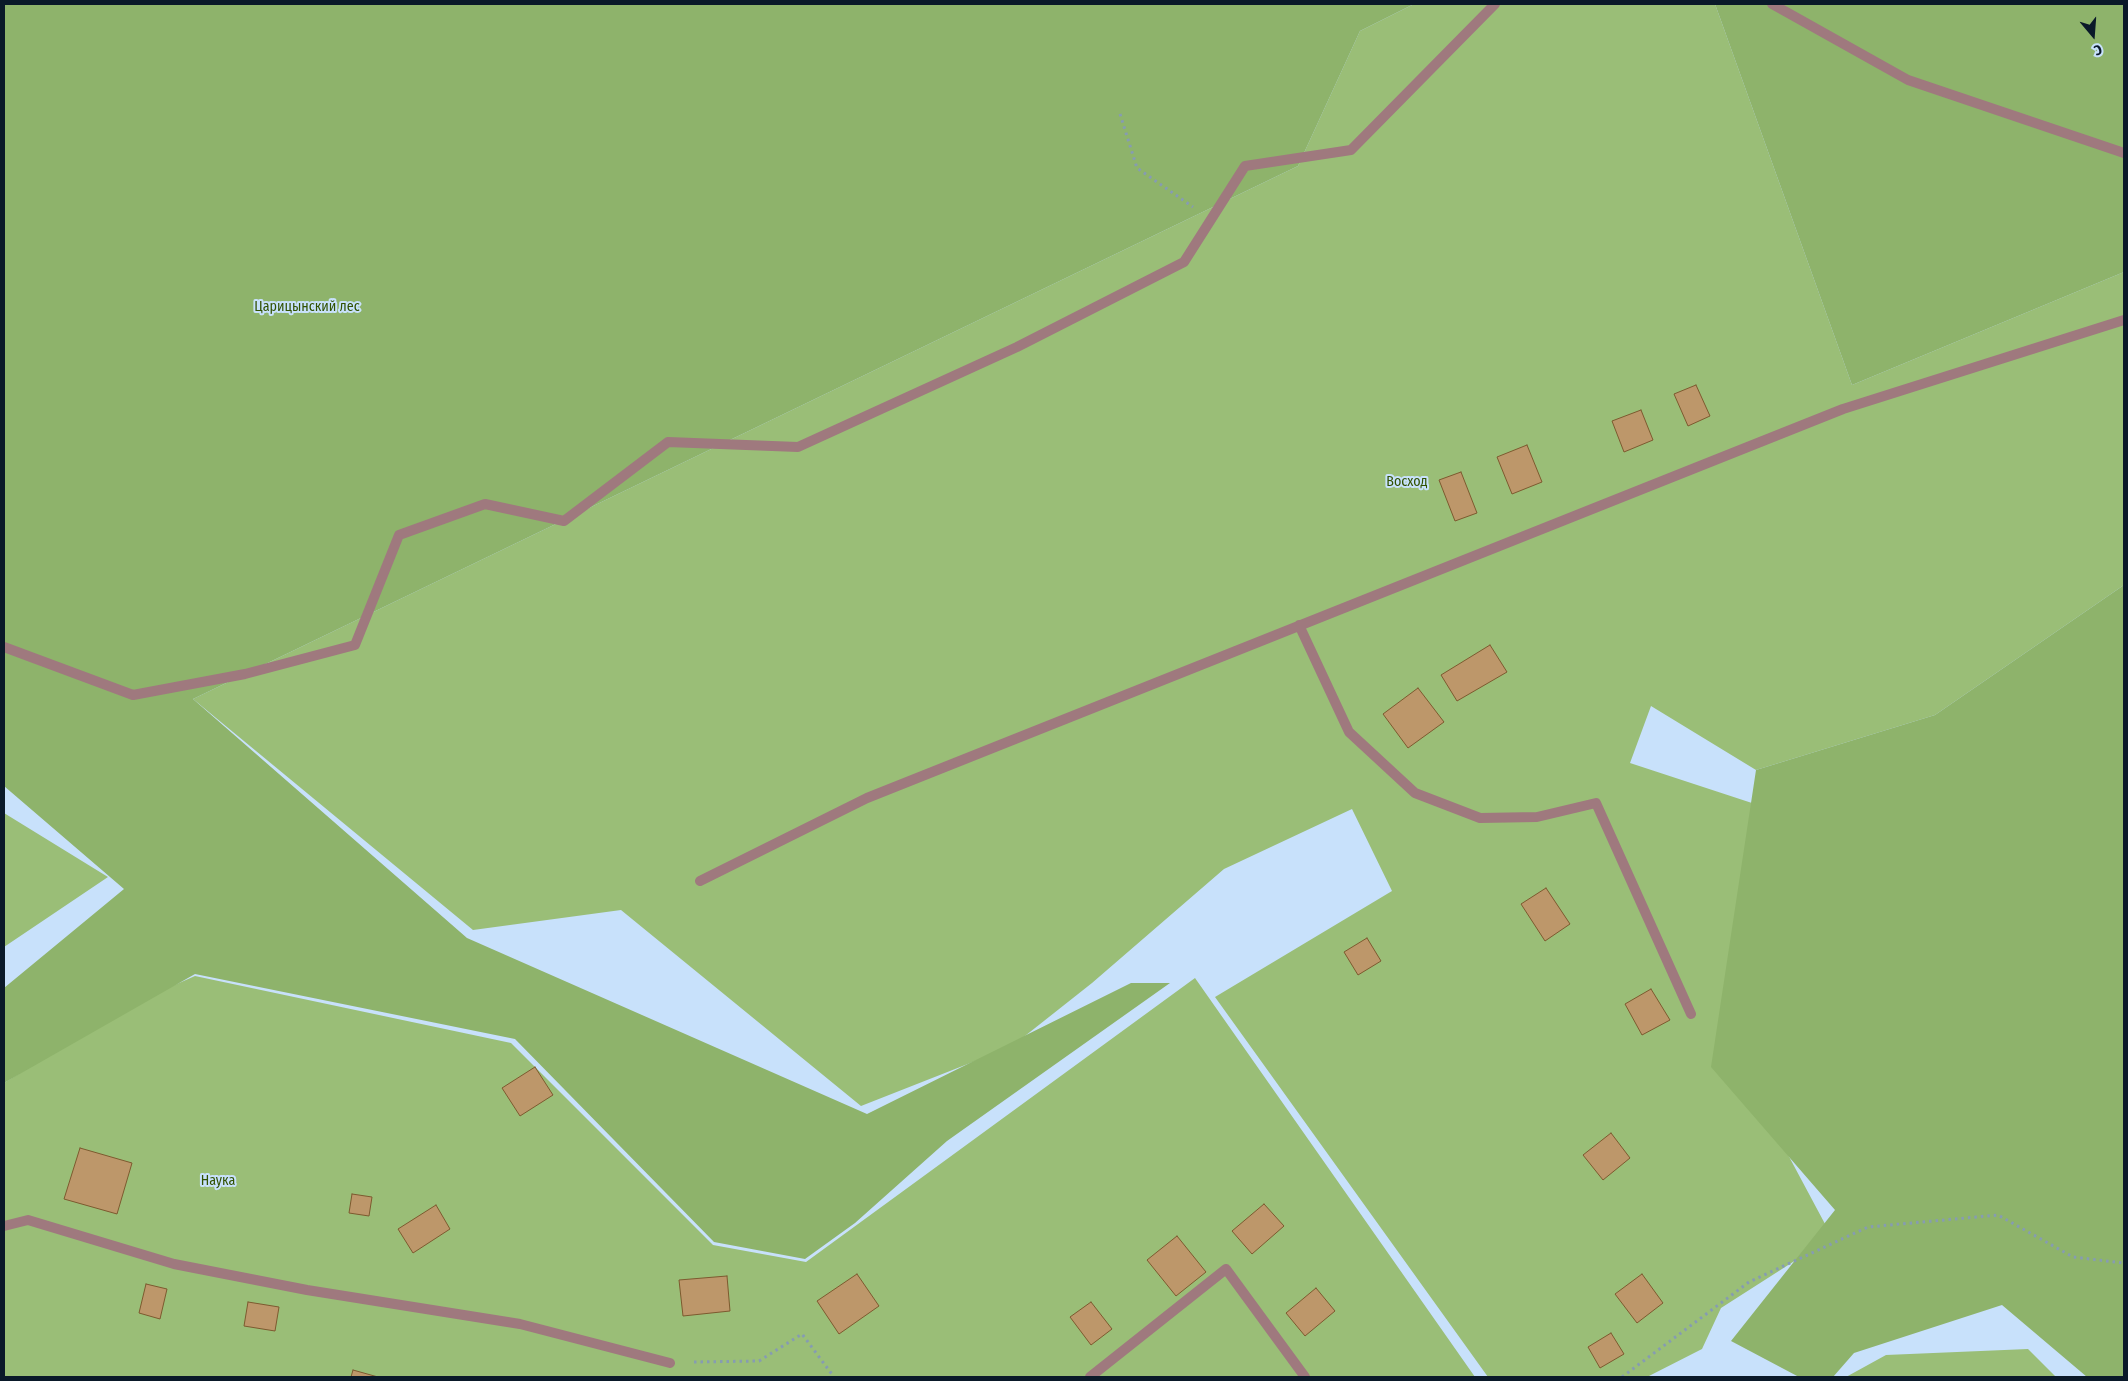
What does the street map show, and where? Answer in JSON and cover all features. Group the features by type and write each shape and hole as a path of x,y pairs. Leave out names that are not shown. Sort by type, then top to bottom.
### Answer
{"lane":[{"path":"4,647 133,695 245,674 355,645 399,535 485,504 564,521 668,442 798,447 1017,347 1184,262 1244,166 1351,150 1495,4"},
{"path":"1772,4 1908,80 2124,153"},
{"path":"700,881 867,798 1843,410 2124,320"},
{"path":"1299,625 1350,732 1415,793 1480,818 1538,817 1596,803 1691,1014"},
{"path":"4,1226 28,1220 174,1264 307,1290 520,1324 670,1363"},
{"path":"1090,1377 1226,1269 1305,1377"}],"path":[{"path":"1120,114 1137,168 1211,219"},
{"path":"1622,1377 1749,1282 1868,1227 1998,1215 2072,1257 2124,1263"},
{"path":"670,1363 758,1360 802,1334 834,1377"}],"green space":[{"name":"Царицынский лес","path":"4,4 1414,4 1360,31 1298,166 193,699 467,938 867,1114 1131,983 1170,983 947,1141 855,1223 805,1259 714,1242 515,1039 195,974 4,1083 4,988 124,889 4,786"},
{"name":"Восход","path":"1414,4 1715,4 1852,385 2124,272 2124,585 1935,715 1756,770 1651,706 1630,763 1758,805 1755,1093 1832,1237 1721,1308 1702,1349 1647,1377 1488,1377 1215,997 1392,891 1352,809 1224,869 1092,983 1011,1047 861,1106 621,910 473,930 193,699 1298,166 1360,31"},
{"path":"1715,4 2124,4 2124,272 1852,385"},
{"path":"2124,585 2124,1377 2087,1377 2002,1305 1854,1353 1833,1377 1799,1377 1731,1341 1835,1210 1711,1067 1756,770 1935,715"},
{"path":"4,813 108,877 4,947"},
{"name":"Наука","path":"195,976 511,1043 713,1245 806,1262 1195,978 1475,1377 4,1377 4,1083 136,1002"},
{"path":"2028,1349 2056,1377 1846,1377 1886,1355"}],"building":[{"path":"1696,385 1710,416 1688,426 1674,394"},
{"path":"1641,410 1653,440 1624,452 1612,421"},
{"path":"1527,445 1542,482 1512,494 1497,457"},
{"path":"1461,472 1477,513 1455,521 1439,480"},
{"path":"1490,645 1507,672 1457,701 1441,675"},
{"path":"1418,688 1444,722 1408,748 1383,714"},
{"path":"1546,888 1570,924 1545,941 1521,904"},
{"path":"1367,938 1381,961 1358,975 1344,952"},
{"path":"1651,989 1670,1020 1642,1035 1625,1004"},
{"path":"535,1067 553,1095 520,1116 502,1088"},
{"path":"1611,1133 1630,1158 1603,1180 1583,1155"},
{"path":"80,1148 132,1163 117,1214 64,1199"},
{"path":"352,1194 372,1197 369,1216 349,1213"},
{"path":"1264,1204 1284,1226 1252,1254 1232,1231"},
{"path":"436,1205 450,1229 413,1253 398,1229"},
{"path":"1177,1236 1206,1272 1176,1296 1147,1260"},
{"path":"857,1274 879,1306 839,1334 817,1301"},
{"path":"1642,1274 1663,1303 1637,1323 1615,1294"},
{"path":"727,1276 730,1311 683,1316 679,1280"},
{"path":"146,1284 167,1289 160,1319 139,1313"},
{"path":"1316,1288 1335,1311 1305,1336 1286,1313"},
{"path":"248,1302 279,1307 275,1331 244,1326"},
{"path":"1091,1302 1112,1329 1091,1345 1070,1317"},
{"path":"1611,1333 1624,1354 1600,1368 1588,1347"},
{"path":"353,1370 378,1377 351,1377"}]}
